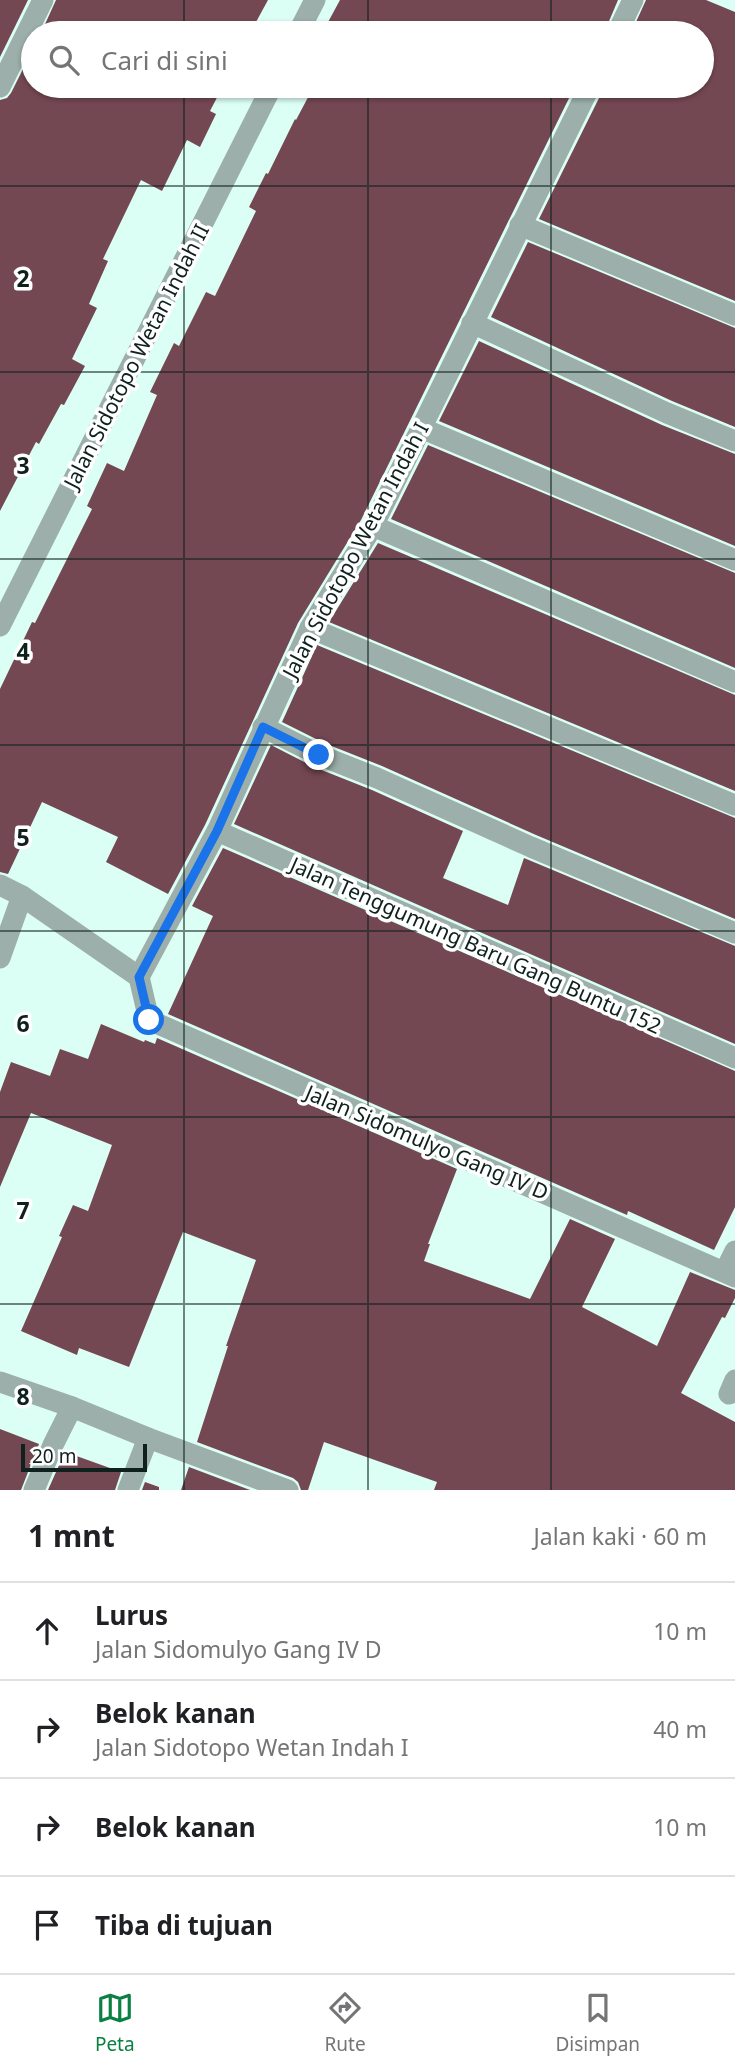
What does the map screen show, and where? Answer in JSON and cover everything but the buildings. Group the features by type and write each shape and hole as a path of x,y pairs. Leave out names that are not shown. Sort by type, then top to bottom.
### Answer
{"street":[{"path":"33,21 43,0"},
{"path":"304,21 315,0"},
{"path":"623,21 634,0"},
{"path":"0,87 21,45"},
{"name":"Jalan Sidotopo Wetan Indah II","path":"0,626 266,98"},
{"name":"Jalan Sidotopo Wetan Indah I","path":"139,977 217,831 310,628 373,526 584,98"},
{"path":"520,225 735,315"},
{"path":"472,323 667,413 735,441"},
{"path":"421,428 735,560"},
{"path":"373,526 735,682"},
{"path":"310,628 735,805"},
{"path":"263,727 319,755 735,933"},
{"name":"Jalan Tenggumung Baru Gang Buntu 152","path":"217,831 735,1058"},
{"path":"0,885 22,896 139,977"},
{"path":"0,958 22,896"},
{"name":"Jalan Sidomulyo Gang IV D","path":"139,977 149,1020 730,1274 735,1251"},
{"path":"0,1382 72,1407 282,1489"},
{"path":"34,1490 52,1445 72,1407"},
{"path":"128,1490 148,1438"}],"route":[{"path":"149,1020 139,977 217,831 263,727 319,755"}]}
